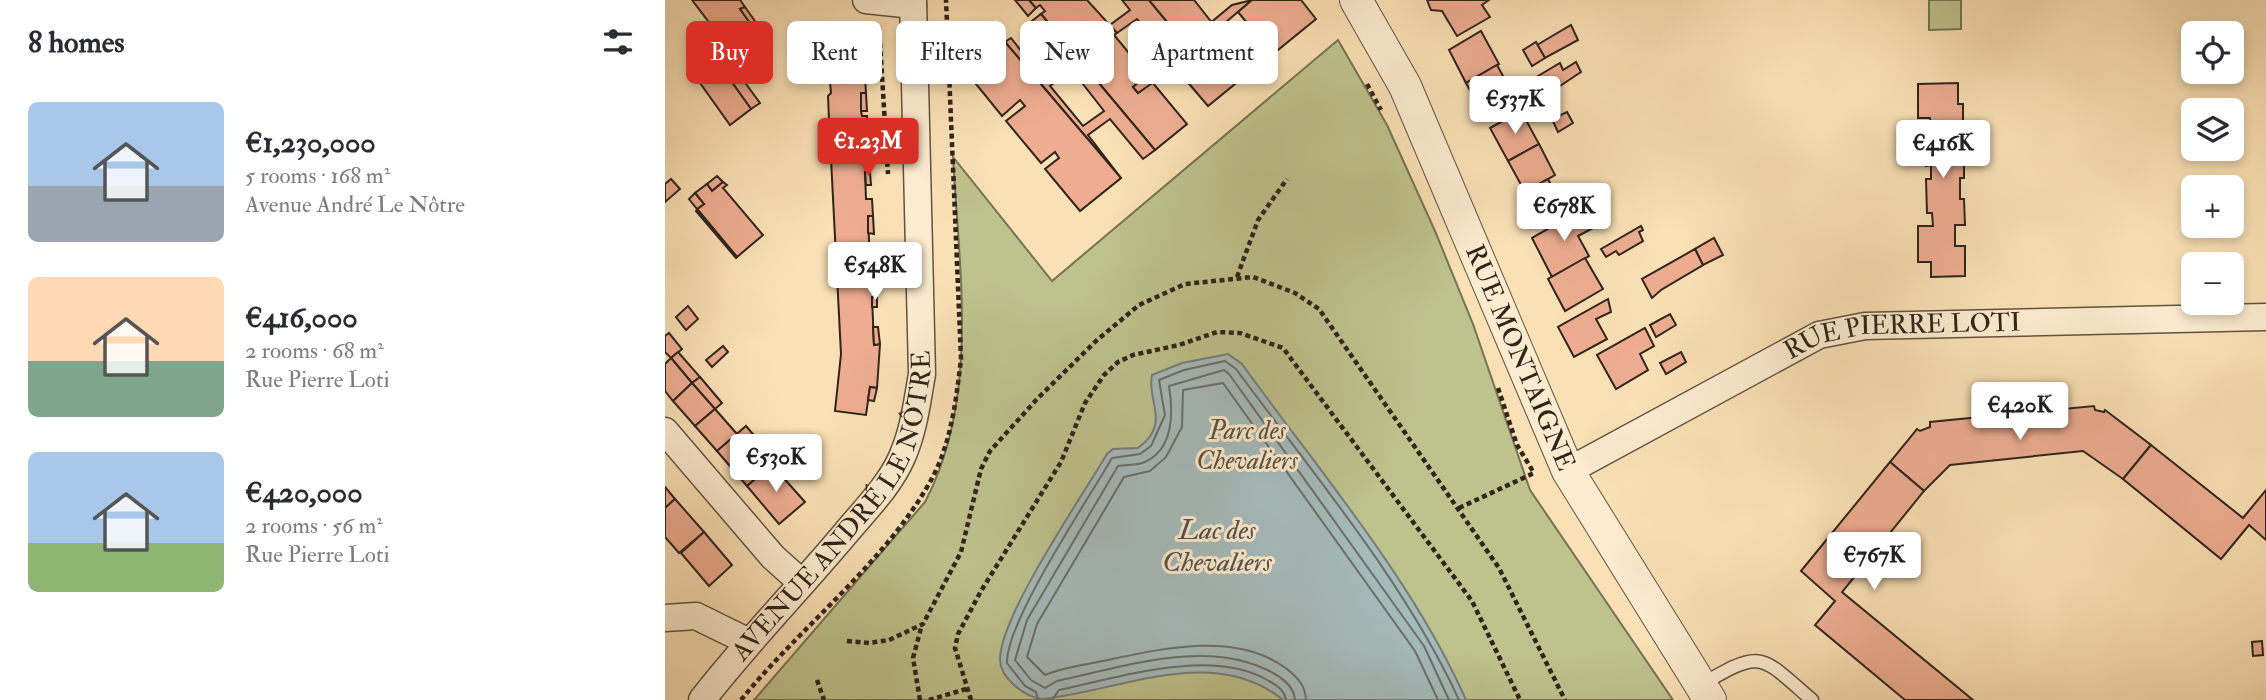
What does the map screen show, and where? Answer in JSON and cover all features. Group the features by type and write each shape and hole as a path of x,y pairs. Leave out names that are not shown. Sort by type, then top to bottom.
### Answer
{"street":[{"name":"RUE MONTAIGNE","path":"1356,0 1405,86 1566,466 1705,693"},
{"path":"872,7 913,3"},
{"name":"AVENUE ANDRÉ LE NÔTRE","path":"702,700 747,641 803,583 885,483 901,460 911,434 922,374 913,3"},
{"name":"RUE PIERRE LOTI","path":"1566,466 1819,335 1865,326 2266,317"},
{"path":"665,431 773,557 803,583"},
{"path":"665,618 696,616 747,641"}],"lane":[{"path":"1705,693 1746,660 1756,659 1767,662 1812,700"}],"path":[{"path":"872,7 888,178"},
{"path":"1237,277 1258,220 1287,178"},
{"path":"920,700 913,658 923,624 961,552 986,458 1013,424 1096,341 1139,305 1185,284 1253,277 1277,286 1319,309 1499,568 1565,700"},
{"path":"971,700 955,648 958,635 987,580 1061,462 1085,403 1104,375 1118,362 1217,332 1228,332 1283,348 1472,601 1520,700"},
{"path":"1459,508 1566,466"},
{"path":"846,641 869,643 889,640 923,624"},
{"path":"817,680 824,700"},
{"path":"929,700 966,689"}],"green space":[{"path":"1929,0 1961,0 1961,29 1929,30"},
{"name":"Parc des Chevaliers","path":"1338,40 1387,125 1435,231 1473,324 1530,490 1673,700 754,700 925,502 942,462 960,377 962,332 953,157 1052,281"}],"water":[{"name":"Lac des Chevaliers","path":"1228,354 1242,364 1392,569 1444,655 1466,700 1283,700 1256,683 1227,675 1197,673 1166,675 1042,699 1028,695 1008,679 1000,658 1004,638 1028,585 1062,526 1107,454 1113,449 1138,448 1154,430 1156,421 1152,375 1182,363"}],"building":[{"path":"692,0 740,0 745,7 740,9 749,21 708,21"},
{"path":"1015,0 1029,0 1036,8 1028,16"},
{"path":"1029,0 1087,0 1106,21 1047,21 1041,14 1045,11 1040,5 1036,8"},
{"path":"1122,0 1149,0 1166,21 1128,21 1128,25 1117,33 1114,22 1130,10"},
{"path":"1149,0 1194,0 1211,21 1166,21"},
{"path":"1252,0 1227,21 1213,21 1232,5"},
{"path":"1252,0 1301,0 1316,19 1278,50 1278,21 1246,21 1238,12"},
{"path":"1427,0 1489,0 1482,5 1490,17 1457,36 1442,11 1431,10"},
{"path":"745,7 755,21 749,21 740,9"},
{"path":"1041,14 1047,21 1032,21"},
{"path":"1571,25 1578,40 1545,58 1537,45"},
{"path":"1481,31 1499,64 1466,83 1449,50"},
{"path":"1114,35 1128,52 1128,84 1137,84 1133,87 1138,93 1154,84 1187,124 1155,150 1100,84 1114,84"},
{"path":"1011,38 1020,50 1020,60 1006,43"},
{"path":"1536,42 1545,58 1532,66 1523,50"},
{"path":"1006,43 1020,60 1020,84 1041,84 1121,178 1080,211 1045,169 1059,158 1055,152 1041,163 1006,121 1025,106 1020,100 1002,116 976,84 1006,84"},
{"path":"1576,62 1581,72 1548,94 1538,76 1560,63 1563,70"},
{"path":"1497,65 1515,98 1483,115 1466,83"},
{"path":"1958,83 1958,104 1963,104 1963,131 1958,131 1959,151 1964,152 1964,178 1960,178 1960,199 1964,199 1965,225 1955,225 1955,246 1965,246 1965,276 1931,277 1931,262 1918,262 1918,226 1933,226 1932,213 1927,213 1926,179 1931,179 1931,165 1926,166 1926,132 1931,131 1930,118 1918,118 1918,84"},
{"path":"701,84 733,84 751,109 730,125"},
{"path":"733,84 746,84 760,103 751,109"},
{"path":"830,84 865,84 866,93 861,93 861,111 862,116 867,116 868,132 863,132 864,155 870,155 870,172 865,172 866,199 872,199 873,216 868,216 870,264 875,264 877,297 872,297 874,345 880,344 877,388 870,387 866,415 835,411 841,354 828,96 831,93"},
{"path":"1041,84 1053,84 1050,86 1083,126 1104,111 1083,84 1100,84 1155,150 1143,159 1110,119 1088,135 1121,178"},
{"path":"1137,84 1151,84 1138,93 1133,87"},
{"path":"1189,84 1235,84 1208,106"},
{"path":"861,93 866,93 867,111 861,111"},
{"path":"1521,111 1539,144 1508,161 1490,128"},
{"path":"1567,112 1573,123 1558,132 1552,119"},
{"path":"863,132 868,132 869,150 863,150"},
{"path":"1539,144 1555,175 1525,192 1508,161"},
{"path":"865,172 870,172 871,185 866,185"},
{"path":"717,176 723,182 712,191 707,184"},
{"path":"671,179 680,189 665,202 665,184"},
{"path":"1548,179 1564,210 1531,228 1518,196"},
{"path":"723,182 727,185 723,188 763,235 737,257 697,209 704,204 695,193 707,184 712,191"},
{"path":"695,193 704,204 697,209 689,199"},
{"path":"697,209 737,257 736,258 696,211"},
{"path":"1583,209 1593,228 1578,236 1589,256 1552,277 1532,238"},
{"path":"868,216 873,216 874,234 868,233"},
{"path":"1641,226 1643,230 1639,232 1643,241 1619,255 1616,251 1606,257 1601,249"},
{"path":"1714,238 1723,255 1703,265 1695,249"},
{"path":"1695,249 1703,265 1652,298 1642,279"},
{"path":"869,253 875,253 875,264 870,264"},
{"path":"1585,258 1603,289 1565,311 1548,279"},
{"path":"872,297 877,297 877,307 872,307"},
{"path":"1608,299 1611,312 1596,319 1607,339 1574,357 1558,327"},
{"path":"688,306 698,319 686,330 676,317"},
{"path":"1670,314 1676,325 1656,337 1650,325"},
{"path":"873,327 878,327 880,344 874,345"},
{"path":"1645,328 1654,346 1640,354 1648,370 1616,389 1597,355"},
{"path":"669,333 682,349 671,358 665,352 665,336"},
{"path":"723,346 728,352 712,367 706,360"},
{"path":"678,352 700,377 692,383 671,358"},
{"path":"1681,352 1686,362 1666,374 1660,363"},
{"path":"671,358 692,383 673,401 665,391 665,364"},
{"path":"700,377 722,403 715,409 692,383"},
{"path":"692,383 715,409 695,426 673,401"},
{"path":"870,387 877,388 874,401 868,400"},
{"path":"2094,406 2095,410 2105,410 2151,445 2123,479 2083,451 1950,465 1924,491 1890,462 1917,429 1920,431 1930,427 1930,422"},
{"path":"715,409 737,434 717,451 695,426"},
{"path":"746,426 776,461 747,486 717,451"},
{"path":"2151,445 2243,518 2266,490 2266,540 2249,525 2221,559 2123,479"},
{"path":"1890,462 1924,491 1842,592 1973,700 1905,700 1815,625 1835,601 1801,571"},
{"path":"772,465 805,502 779,524 747,486"},
{"path":"665,487 675,499 665,508"},
{"path":"675,499 704,532 679,553 665,537 665,508"},
{"path":"704,532 732,565 709,586 681,553"},
{"path":"2262,641 2263,655 2253,656 2252,642"}]}
